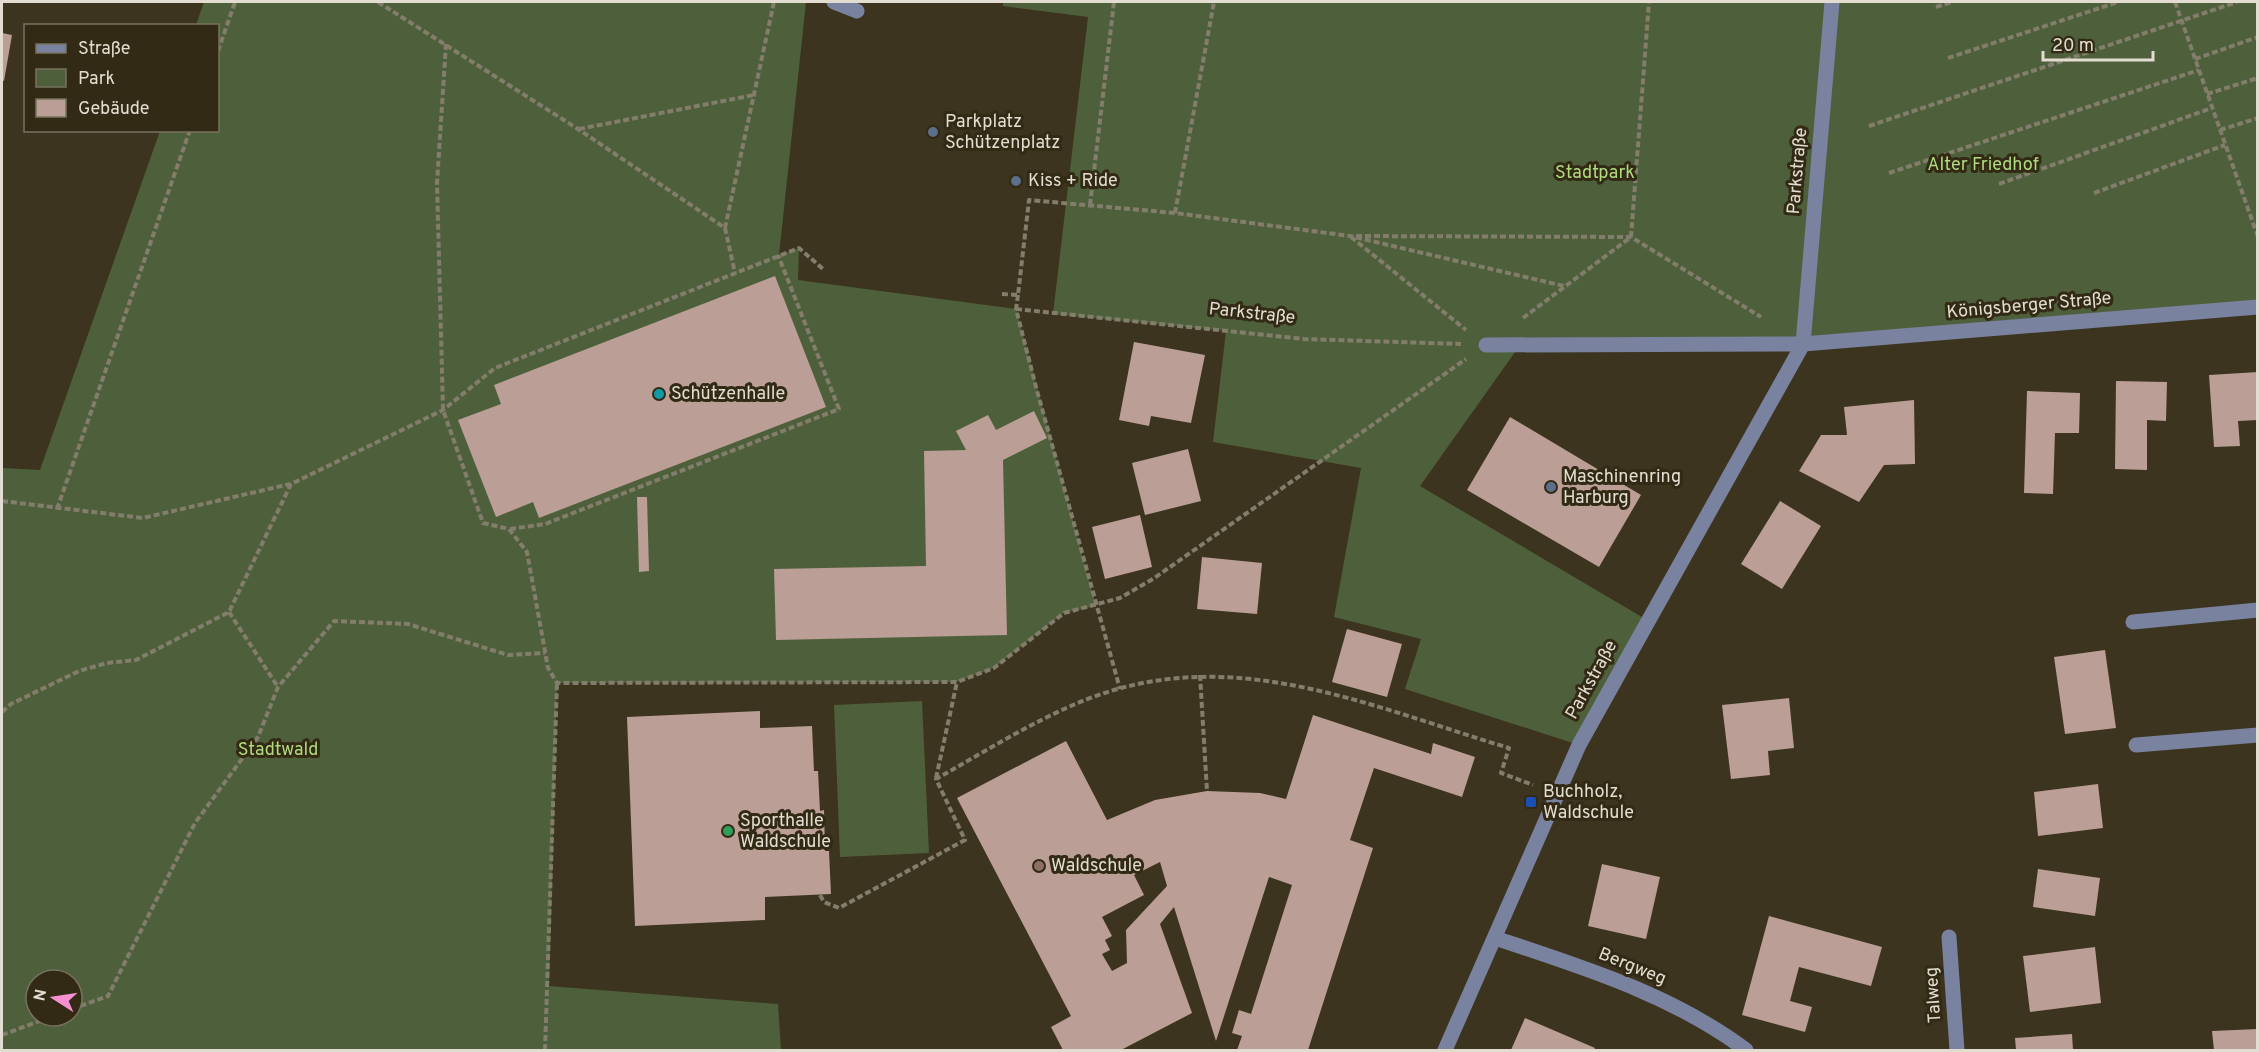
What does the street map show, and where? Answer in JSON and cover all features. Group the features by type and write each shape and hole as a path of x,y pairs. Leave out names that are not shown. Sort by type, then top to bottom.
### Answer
{"street":[{"path":"834,2 856,10"},
{"name":"Parkstraße","path":"1445,1050 1579,745 1803,344 1832,2"},
{"name":"Königsberger Straße","path":"1803,344 2258,307"},
{"path":"1486,345 1803,344"},
{"path":"2133,622 2258,610"},
{"path":"2136,745 2258,735"},
{"name":"Talweg","path":"1949,937 1957,1050"},
{"name":"Bergweg","path":"1495,938 1579,966 1654,995 1720,1031 1746,1050"}],"path":[{"path":"219,48 235,2"},
{"path":"378,2 578,129 725,228"},
{"path":"735,273 725,228 774,2"},
{"path":"1090,205 1114,2"},
{"path":"1175,213 1214,2"},
{"path":"1120,689 1016,309 1029,200 1175,213 1350,236 1565,286 1632,237 1649,2"},
{"path":"1936,7 1952,2"},
{"path":"1948,58 2118,2"},
{"path":"2175,2 2258,237"},
{"path":"1869,126 2237,2"},
{"path":"2195,59 2258,37"},
{"path":"446,44 437,183 443,410 483,523 509,530 545,524 839,409 778,255"},
{"path":"1889,173 2199,70"},
{"path":"2207,94 2258,78"},
{"path":"578,129 754,96"},
{"path":"1999,184 2212,108"},
{"path":"2220,130 2258,118"},
{"path":"57,509 189,132"},
{"path":"2094,193 2225,145"},
{"path":"1350,236 1632,237 1763,319"},
{"path":"557,683 957,682 994,668 1064,614 1120,598 1153,579 1486,345 1350,236"},
{"path":"2,501 143,518 291,484 443,410 495,368 799,248 823,269"},
{"path":"1002,294 1018,295"},
{"name":"Parkstraße","path":"1016,309 1304,339 1486,345"},
{"path":"2,712 11,704 79,672 107,663 136,660 229,612 291,484"},
{"path":"509,530 527,552 548,668 557,683 545,1050"},
{"path":"229,612 278,687"},
{"path":"84,1005 108,996 195,823 258,737 278,687 334,621 408,624 507,655 545,653"},
{"path":"936,779 1050,716 1086,700 1161,679 1200,675 1239,676 1279,681 1509,748 1502,773 1556,794"},
{"path":"1200,675 1207,791"},
{"path":"820,895 825,902 839,908 965,840 936,779 957,682"},
{"path":"2,1035 24,1027"}],"green space":[{"name":"Stadtwald","path":"204,2 806,2 779,255 799,248 798,280 1016,309 1096,606 1064,613 994,668 957,682 557,683 549,986 778,1004 781,1050 2,1050 2,468 40,470 160,132 219,132 219,24 196,24"},
{"path":"1003,2 2257,2 2257,307 1803,344 1520,345 1420,486 1647,620 1579,745 1405,689 1421,639 1334,617 1361,468 1213,442 1226,331 1053,314 1088,17 1003,6"},
{"path":"922,701 929,853 840,857 834,705"}],"building":[{"path":"2,33 12,35 4,81 2,80"},
{"name":"Schützenhalle","path":"775,276 826,407 539,518 533,502 496,517 458,420 501,404 494,385"},
{"path":"1134,342 1205,355 1191,423 1151,416 1149,426 1119,420"},
{"path":"2258,372 2258,420 2238,421 2240,446 2214,447 2209,375"},
{"path":"2116,381 2167,382 2166,421 2147,420 2147,470 2115,469"},
{"path":"2027,391 2080,393 2079,433 2055,433 2053,494 2024,493"},
{"path":"1914,400 1915,464 1884,465 1859,502 1799,471 1821,435 1847,435 1844,407"},
{"path":"1034,411 1047,438 1003,460 1007,635 776,640 774,569 926,566 924,451 966,450 956,431 988,415 996,430"},
{"path":"1510,417 1641,495 1599,567 1467,490"},
{"path":"1188,449 1201,501 1145,515 1132,463"},
{"path":"637,497 647,497 649,571 639,572"},
{"path":"1780,501 1821,526 1782,589 1741,564"},
{"path":"1140,515 1152,567 1105,579 1092,527"},
{"path":"1202,557 1262,563 1257,614 1197,609"},
{"path":"1347,629 1402,644 1387,697 1332,682"},
{"path":"2105,650 2116,728 2065,734 2054,657"},
{"path":"1789,698 1794,748 1768,751 1770,775 1731,779 1722,705"},
{"name":"Sporthalle Waldschule","path":"760,711 760,728 812,726 814,771 818,771 820,811 824,810 825,851 829,851 831,894 765,897 765,920 635,926 627,717"},
{"path":"1313,715 1431,754 1433,743 1475,757 1462,797 1374,768 1350,840 1373,848 1308,1050 1237,1050 1242,1036 1232,1033 1239,1010 1251,1014 1292,885 1269,877 1216,1041 1174,907 1160,924 1192,1013 1121,1050 1063,1050 1051,1027 1071,1016 957,798 1066,741 1107,820 1155,800 1207,791 1260,793 1286,799","holes":["1160,862 1167,886 1126,930 1127,963 1112,971 1102,954 1110,950 1105,940 1112,936 1102,917 1144,895 1134,875"]},
{"path":"2098,784 2103,828 2038,836 2034,792"},
{"path":"1602,864 1660,877 1646,939 1588,926"},
{"path":"2038,869 2100,878 2095,916 2033,907"},
{"path":"1769,916 1882,947 1871,986 1799,967 1790,1001 1812,1007 1805,1032 1742,1015"},
{"path":"2095,947 2101,1003 2030,1012 2023,956"},
{"path":"1525,1018 1595,1048 1594,1050 1511,1050"},
{"path":"2258,1029 2258,1050 2214,1050 2212,1031"},
{"path":"2072,1034 2073,1050 2016,1050 2015,1038"}],"place":[{"name":"Parkplatz Schützenplatz","path":"933,132"},
{"name":"Kiss + Ride","path":"1016,181"},
{"name":"Schützenhalle","path":"659,394"},
{"name":"Maschinenring Harburg","path":"1551,487"},
{"name":"Buchholz, Waldschule","path":"1531,802"},
{"name":"Sporthalle Waldschule","path":"728,831"},
{"name":"Waldschule","path":"1039,866"}],"park label":[{"name":"Alter Friedhof","path":"1983,165"},
{"name":"Stadtpark","path":"1595,173"}]}
